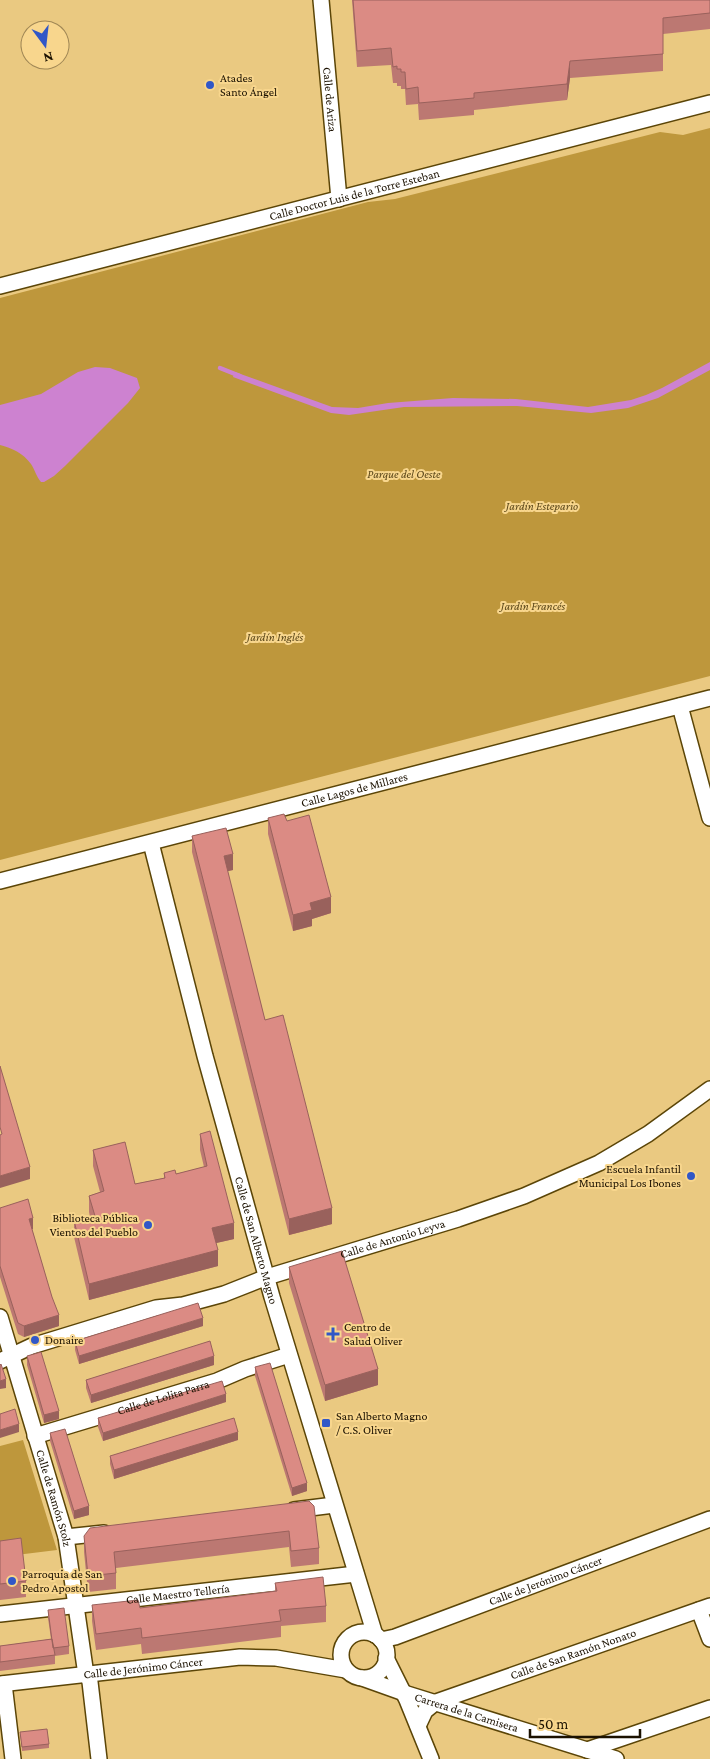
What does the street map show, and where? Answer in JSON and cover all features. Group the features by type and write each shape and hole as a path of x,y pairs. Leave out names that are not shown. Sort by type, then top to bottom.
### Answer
{"street":[{"name":"Calle de Ariza","path":"321,0 339,199"},
{"name":"Calle Doctor Luis de la Torre Esteban","path":"0,286 710,103"},
{"name":"Calle Lagos de Millares","path":"0,881 710,698"},
{"path":"680,706 710,818"},
{"name":"Calle de San Alberto Magno","path":"151,843 205,1056 289,1356 334,1505 378,1638"},
{"name":"Calle de Antonio Leyva","path":"6,1358 32,1346 156,1308 183,1305 230,1292 267,1277 491,1208 561,1181 599,1163 648,1134 710,1089"},
{"name":"Calle de Ramón Stolz","path":"0,1317 6,1358 35,1436 66,1538 90,1682 99,1759"},
{"name":"Calle de Lolita Parra","path":"35,1436 217,1381 245,1369 289,1356"},
{"path":"277,1512 334,1505"},
{"name":"Calle de Jerónimo Cáncer","path":"378,1638 395,1637 710,1519"},
{"path":"66,1538 114,1532"},
{"name":"Calle Maestro Tellería","path":"0,1614 356,1574"},
{"path":"704,1608 710,1639"},
{"name":"Calle de San Ramón Nonato","path":"436,1702 704,1608"},
{"path":"362,1633 378,1638 385,1648 386,1658 380,1672 370,1677 362,1678 346,1670 341,1660 341,1653 347,1640 353,1635 362,1633"},
{"name":"Calle de Jerónimo Cáncer","path":"2,1684 202,1660 258,1656 346,1670"},
{"name":"Carrera de la Camisera","path":"386,1658 404,1693"},
{"name":"Carrera de la Camisera","path":"362,1678 404,1693 616,1759"},
{"path":"2,1684 13,1759"},
{"path":"404,1693 431,1759"},
{"path":"418,1726 425,1711 436,1702"},
{"path":"587,1750 710,1708"}],"green space":[{"name":"Parque del Oeste","path":"710,128 710,676 0,860 0,298 368,202 395,199 660,132 683,135"},
{"path":"23,1440 57,1550 0,1557 0,1446"}],"shaded area":[{"path":"710,362 710,370 658,398 628,408 591,413 517,406 404,407 349,415 331,413 233,377 235,372 332,407 358,408 388,403 453,398 516,399 588,407 631,400 646,395"},
{"path":"95,367 110,368 137,378 140,388 128,403 65,466 54,476 41,482 31,464 21,454 0,445 0,405 41,394 78,372"}],"building":[{"path":"353,0 710,0 710,13 663,18 663,54 570,61 567,84 474,93 474,98 419,103 418,87 406,89 405,72 397,69 397,66 393,67 391,48 357,51"},
{"path":"284,814 287,821 309,815 331,897 310,903 312,910 293,915 268,818"},
{"path":"226,828 233,854 224,856 265,1020 283,1015 332,1208 289,1219 192,836"},
{"path":"0,1066 30,1167 0,1176 0,1135 2,1134 0,1127"},
{"path":"210,1131 234,1223 212,1228 218,1250 89,1284 74,1220 95,1216 89,1196 104,1191 93,1150 125,1142 135,1184 165,1178 164,1173 175,1170 176,1174 207,1166 200,1134"},
{"path":"28,1199 33,1218 29,1219 59,1315 24,1326 18,1323 0,1266 0,1208"},
{"name":"Centro de Salud Oliver","path":"342,1251 378,1369 325,1385 289,1267"},
{"path":"198,1303 203,1318 79,1356 75,1341"},
{"path":"210,1341 214,1356 91,1395 86,1380"},
{"path":"41,1352 59,1411 44,1415 27,1356"},
{"path":"270,1363 307,1483 292,1488 255,1367"},
{"path":"0,1365 6,1379 0,1381"},
{"path":"222,1381 226,1394 103,1433 98,1418"},
{"path":"15,1409 19,1424 0,1430 0,1414"},
{"path":"234,1418 238,1432 114,1470 110,1456"},
{"path":"65,1429 89,1506 74,1511 50,1433"},
{"path":"309,1501 314,1506 319,1548 291,1551 289,1531 114,1552 116,1573 88,1576 84,1536 90,1528"},
{"path":"21,1538 26,1581 0,1584 0,1541"},
{"path":"323,1577 326,1606 279,1610 281,1621 142,1638 141,1628 96,1634 92,1605 138,1600 140,1608 277,1591 275,1583"},
{"path":"64,1608 69,1646 53,1648 48,1610"},
{"path":"52,1639 55,1655 0,1662 0,1646"},
{"path":"47,1729 49,1744 22,1747 20,1732"}],"waterway":[{"path":"220,368 240,376"}],"place":[{"name":"Atades Santo Ángel","path":"210,85"},
{"name":"Escuela Infantil Municipal Los Ibones","path":"691,1176"},
{"name":"Biblioteca Pública Vientos del Pueblo","path":"148,1225"},
{"name":"Centro de Salud Oliver","path":"333,1334"},
{"name":"Donaire","path":"35,1340"},
{"name":"San Alberto Magno / C.S. Oliver","path":"326,1423"},
{"name":"Parroquia de San Pedro Apostol","path":"12,1581"}],"park label":[{"name":"Jardín Estepario","path":"542,506"},
{"name":"Jardín Francés","path":"533,606"},
{"name":"Jardín Inglés","path":"275,637"}]}
